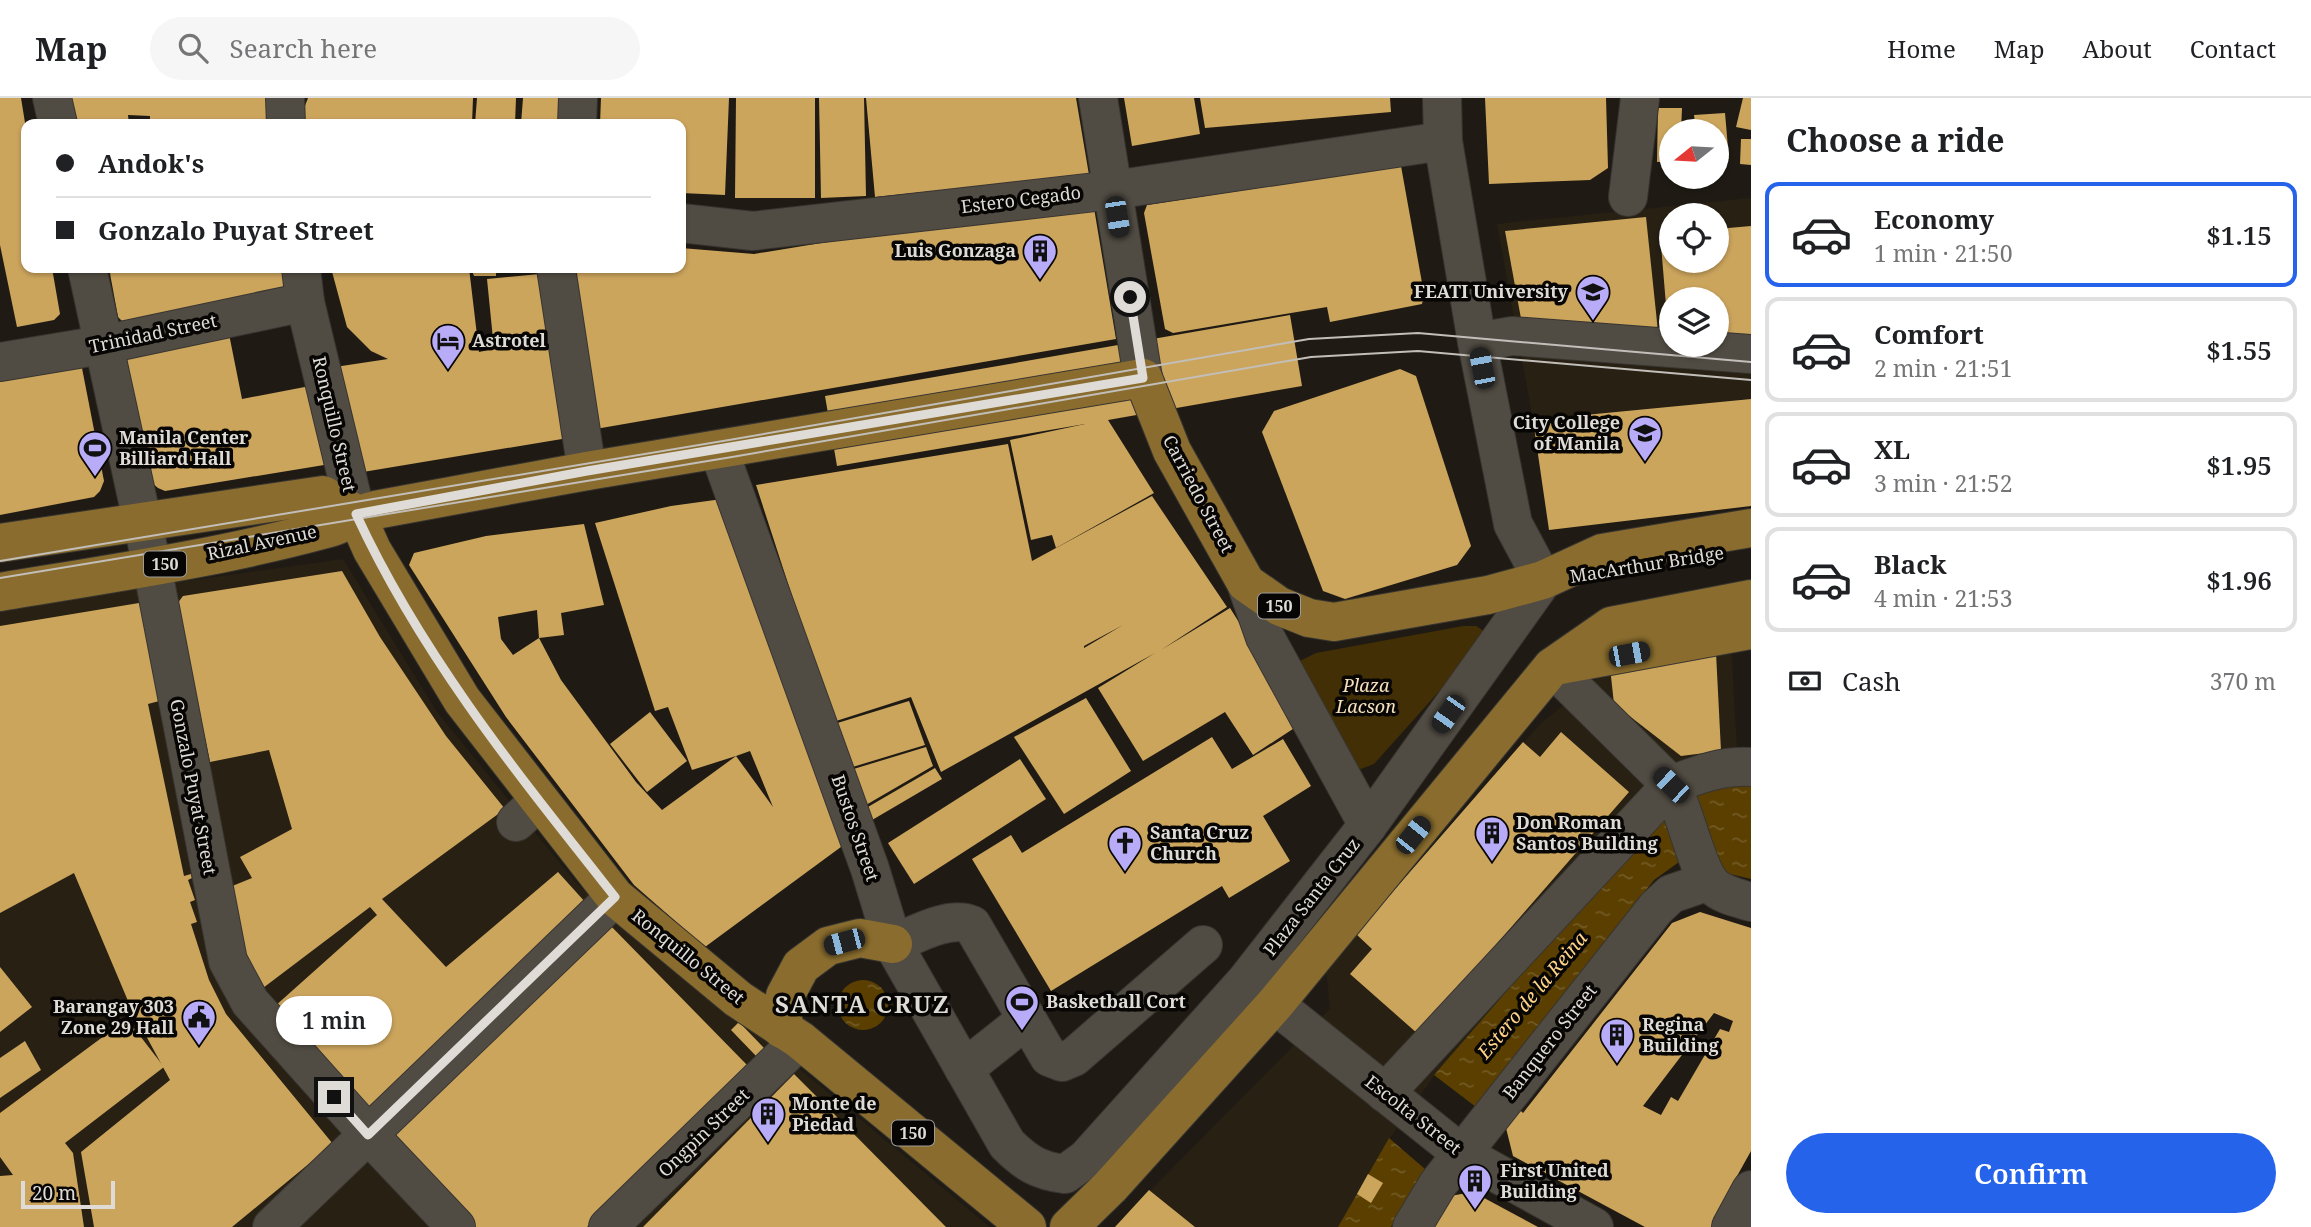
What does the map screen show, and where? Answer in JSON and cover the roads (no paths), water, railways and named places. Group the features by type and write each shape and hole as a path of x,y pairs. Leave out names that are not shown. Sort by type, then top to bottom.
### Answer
{"main road":[{"name":"Rizal Avenue","path":"0,592 152,566 329,529 356,514 587,471 1143,378"},
{"name":"Carriedo Street","path":"1143,378 1172,451 1246,583 1279,606 1309,618 1334,622 1488,595 1543,580"},
{"name":"Rizal Avenue","path":"0,543 323,495 356,514"},
{"name":"Ronquillo Street","path":"356,514 372,550 527,812 615,897 738,999 791,1035 1027,1227"},
{"path":"1543,580 1602,553 1751,528"},
{"name":"MacArthur Bridge","path":"1543,580 1751,549"},
{"path":"1552,667 1611,626 1751,599"},
{"path":"1552,667 1751,630"},
{"name":"Plaza Santa Cruz","path":"1069,1227 1110,1187 1261,992 1552,667"},
{"path":"791,1035 785,996 801,966 828,946 860,938 893,944"}],"street":[{"path":"52,98 57,119"},
{"path":"285,98 286,119"},
{"path":"578,98 578,119"},
{"name":"Carriedo Street","path":"1098,98 1143,378"},
{"path":"1441,98 1443,141 1476,342 1513,524 1543,580"},
{"path":"1628,197 1640,98"},
{"name":"Estero Cegado","path":"686,224 753,231 1113,190 1443,141"},
{"name":"Gonzalo Puyat Street","path":"88,273 152,566 228,961 250,1002 368,1135 456,1227"},
{"path":"557,273 587,471"},
{"name":"Trinidad Street","path":"0,362 102,345 303,285"},
{"name":"Ronquillo Street","path":"303,285 356,514"},
{"path":"1476,342 1512,336 1751,354"},
{"name":"Bustos Street","path":"719,450 870,869 893,944 1007,1144 1027,1164 1046,1172"},
{"name":"Plaza Santa Cruz","path":"1046,1172 1065,1174 1087,1159 1261,992 1368,825 1543,580"},
{"path":"1246,583 1265,637 1368,825"},
{"path":"1552,667 1676,794 1706,874 1720,891 1751,902"},
{"path":"1397,1102 1676,794 1708,772 1751,767"},
{"name":"Banquero Street","path":"1412,1227 1438,1184 1455,1148 1663,900 1706,874"},
{"path":"272,1227 615,897"},
{"path":"893,944 950,923 961,921 972,925 1049,1057 1062,1062 1074,1057 1203,945"},
{"name":"Escolta Street","path":"1261,992 1455,1148 1594,1227"},
{"path":"964,1069 1027,1019"},
{"name":"Ongpin Street","path":"608,1227 791,1035"},
{"path":"1731,1227 1751,1189"}],"water":[{"name":"Estero de la Reina","path":"1751,782 1751,879 1679,862 1654,880 1425,1169 1391,1227 1338,1227 1389,1138 1434,1075 1648,828 1700,790"},
{"path":"863,980 881,987 888,1005 881,1023 863,1030 845,1023 838,1005 845,987"}],"tram line":[{"path":"0,561 729,440 1309,339 1418,333 1751,362"},
{"path":"0,578 732,457 1311,357 1418,351 1751,380"}],"place":[{"name":"Luis Gonzaga","path":"1040,281"},
{"name":"FEATI University","path":"1593,322"},
{"name":"Astrotel","path":"448,371"},
{"name":"City College of Manila","path":"1645,463"},
{"name":"Manila Center Billiard Hall","path":"95,478"},
{"name":"Don Roman Santos Building","path":"1492,863"},
{"name":"Santa Cruz Church","path":"1125,873"},
{"name":"Basketball Cort","path":"1022,1032"},
{"name":"Barangay 303 Zone 29 Hall","path":"199,1047"},
{"name":"Regina Building","path":"1617,1065"},
{"name":"Monte de Piedad","path":"768,1144"},
{"name":"First United Building","path":"1475,1211"}],"district":[{"name":"SANTA CRUZ","path":"863,1005"}],"park label":[{"name":"Plaza Lacson","path":"1366,696"}]}
